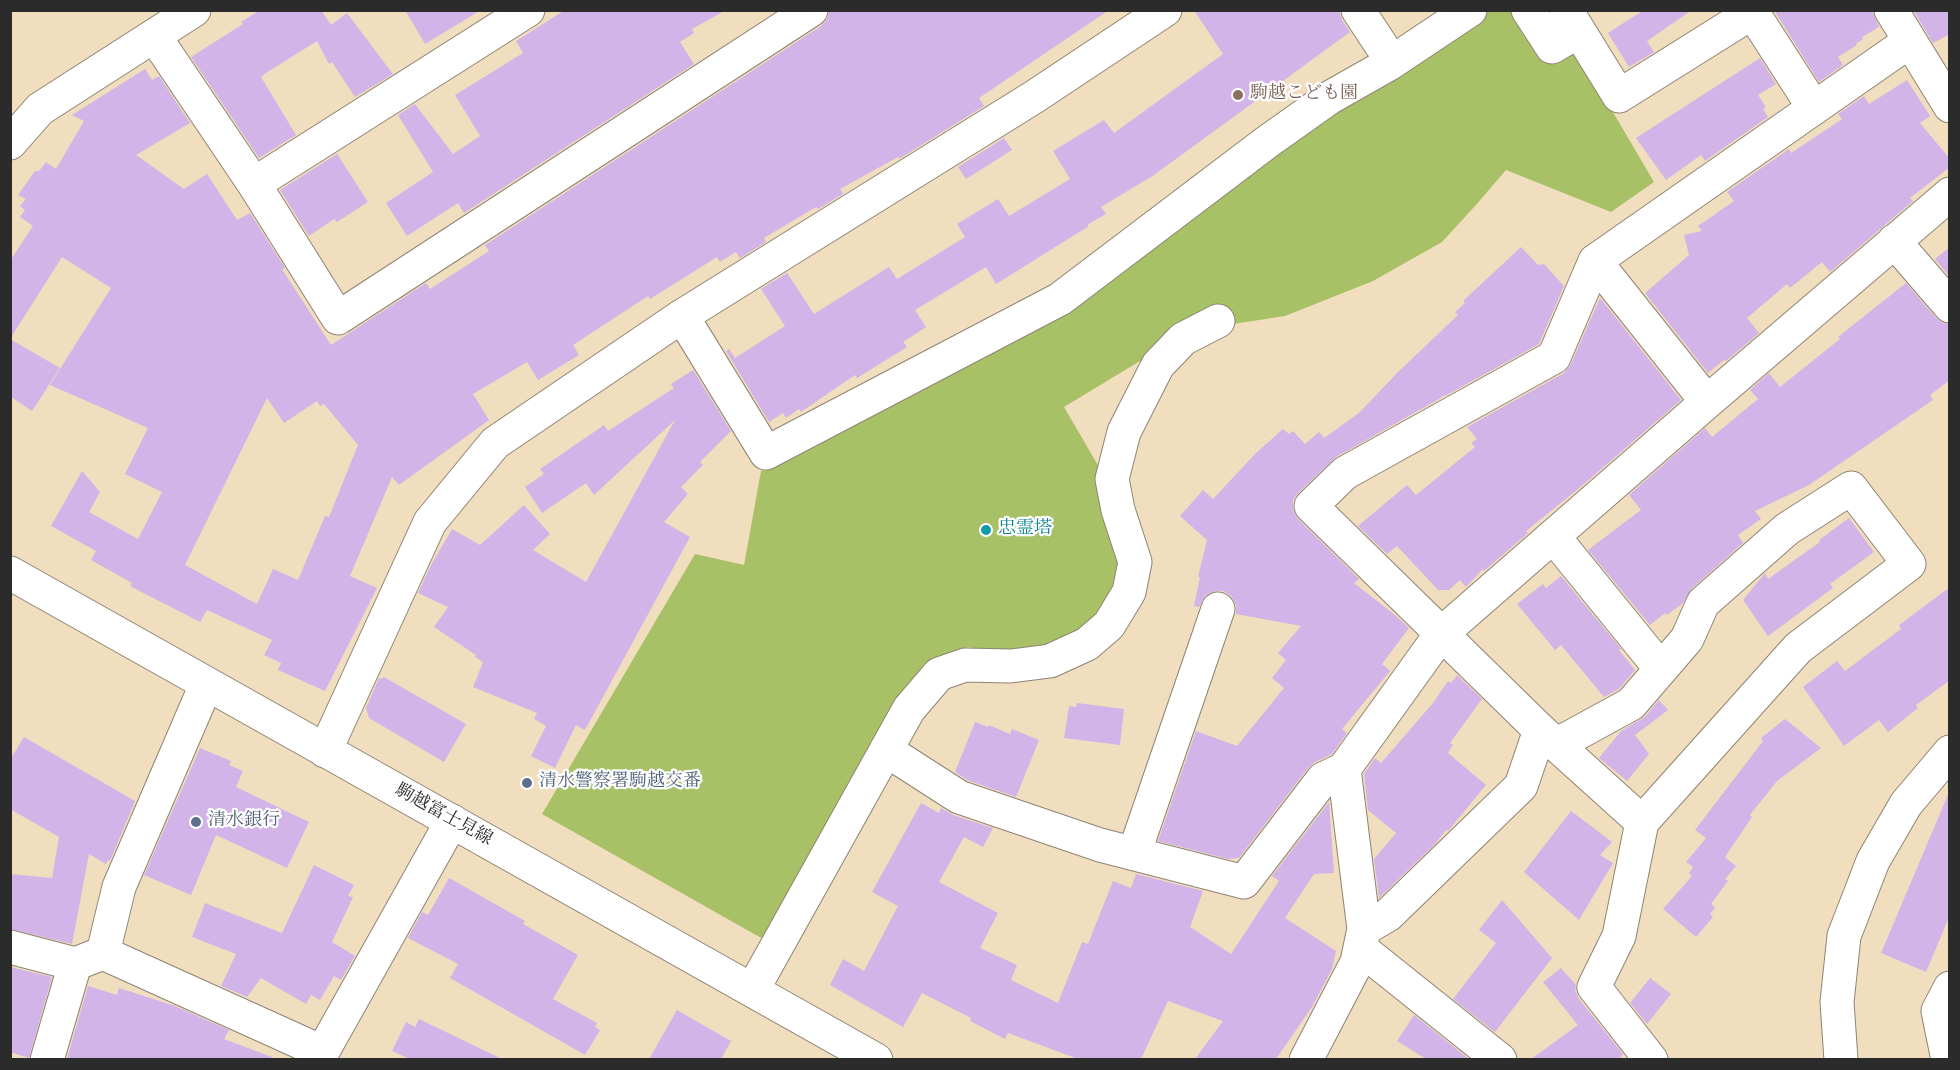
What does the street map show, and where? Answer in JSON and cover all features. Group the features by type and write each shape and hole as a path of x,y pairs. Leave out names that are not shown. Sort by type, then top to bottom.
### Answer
{"street":[{"path":"10,143 40,109 194,10"},
{"path":"254,184 528,10"},
{"path":"155,37 254,184 338,318 811,10"},
{"path":"325,751 430,522 495,443 682,316 1034,97 1165,10"},
{"path":"1358,10 1380,45"},
{"path":"682,316 766,453 1060,299 1267,142 1329,98 1389,64 1470,10"},
{"path":"1528,10 1552,47 1570,27 1618,96 1752,11 1814,108"},
{"path":"1891,10 1910,41 1938,60 1950,106"},
{"path":"1642,822 1548,737 1311,506 1345,473 1554,357 1595,261 1910,41"},
{"path":"886,750 959,797 1100,845 1244,882 1323,779 1344,769 1441,634 1950,194"},
{"path":"1894,241 1950,306"},
{"path":"1595,261 1707,402"},
{"path":"753,989 909,709 939,674 966,665 1011,666 1050,661 1087,644 1109,625 1129,592 1135,562 1118,510 1112,479 1124,432 1158,364 1183,339 1218,321"},
{"path":"1362,938 1521,786 1548,737 1631,704 1687,639 1703,603 1787,529 1851,488 1909,564 1798,648 1642,822 1618,936 1594,987 1651,1059"},
{"path":"1553,536 1661,669"},
{"name":"駒越富士見線","path":"10,573 876,1059"},
{"path":"1134,854 1218,609"},
{"path":"47,1059 206,685"},
{"path":"1841,1059 1837,1002 1844,936 1873,861 1906,804 1950,752"},
{"path":"1306,1059 1357,962 1362,938 1344,769"},
{"path":"10,947 89,958 320,1056 452,821"},
{"path":"1362,938 1500,1059"},
{"path":"1948,1059 1938,1011 1950,988"}],"green space":[{"path":"1488,11 1517,11 1576,49 1654,182 1611,212 1506,170 1442,242 1373,281 1285,316 1233,324 1192,346 1163,379 1140,361 1064,407 1099,467 1121,557 1110,594 1092,622 1066,643 1026,657 968,647 924,664 888,720 770,943 542,814 695,554 744,565 761,471 1068,309 1329,114"}],"building":[{"path":"260,10 321,10 331,25 347,13 393,74 355,97 332,62 329,64 317,41 269,71 261,77 296,135 259,158 191,57 243,24 241,22"},
{"path":"405,10 481,10 425,44"},
{"path":"565,10 726,10 692,29 694,33 680,42 694,64 464,213 458,203 407,236 386,203 433,172 398,115 415,104 453,154 480,136 455,95 523,53 516,41"},
{"path":"829,10 1109,10 979,98 984,106 899,159 898,157 840,189 843,194 764,238 766,242 740,258 736,252 720,262 717,257 650,299 648,296 573,345 579,355 538,380 527,362 473,394 489,420 399,485 392,477 350,576 377,588 325,691 278,670 281,663 264,655 272,640 207,610 200,622 130,586 132,583 91,560 96,551 51,526 82,471 100,492 89,512 138,539 162,492 125,474 148,428 50,385 111,288 62,257 10,339 10,261 33,226 20,217 25,210 20,206 26,199 18,195 35,171 39,171 46,162 56,169 84,121 72,115 145,69 152,80 159,76 190,123 136,155 184,189 207,174 237,220 250,213 285,268 282,269 331,345 426,283 430,289 489,251 485,245 821,26 827,19","holes":["267,398 284,423 317,401 320,406 324,404 358,445 329,517 325,516 298,580 273,569 257,604 185,565"]},
{"path":"1194,10 1339,10 1350,32 1154,175 1101,207 1106,214 1087,225 1089,226 996,284 986,267 915,310 926,327 903,342 907,347 857,378 855,375 801,412 799,409 786,418 783,413 769,422 726,351 729,349 735,358 785,326 761,289 787,273 814,314 889,267 897,279 965,237 957,224 998,199 1009,216 1070,179 1053,151 1104,120 1114,133 1223,54"},
{"path":"1644,10 1692,10 1647,41 1654,52 1629,67 1608,33"},
{"path":"1774,10 1872,10 1879,27 1862,37 1863,39 1857,45 1838,57 1843,65 1819,82"},
{"path":"1913,10 1950,10 1950,34 1933,43"},
{"path":"1760,58 1776,84 1758,95 1766,107 1763,109 1768,117 1705,161 1701,155 1666,180 1636,138"},
{"path":"1907,80 1930,116 1920,123 1950,159 1950,167 1910,198 1913,201 1830,272 1822,262 1790,288 1787,284 1747,318 1759,333 1708,373 1645,293 1689,255 1684,235 1702,231 1698,226 1734,201 1727,192 1789,149 1791,153 1842,119 1838,114 1864,96 1869,104"},
{"path":"1004,138 1012,150 966,179 958,167"},
{"path":"337,154 368,202 337,222 334,219 309,236 280,190"},
{"path":"1521,247 1538,265 1544,264 1564,286 1539,344 1336,457 1293,500 1293,510 1298,519 1359,579 1354,583 1409,628 1382,664 1390,671 1342,729 1347,733 1332,754 1308,768 1239,858 1228,859 1158,841 1196,731 1237,746 1284,688 1272,678 1286,660 1278,653 1301,626 1236,614 1236,605 1232,597 1224,591 1215,591 1206,595 1199,607 1194,606 1207,540 1180,516 1203,490 1213,499 1256,453 1283,429 1289,434 1293,431 1305,444 1319,432 1324,438 1359,413 1458,315 1455,312 1465,303 1463,301"},
{"path":"1950,247 1950,277 1935,259"},
{"path":"1906,283 1936,318 1943,323 1950,324 1950,380 1930,395 1933,400 1809,485 1755,511 1761,519 1738,535 1743,543 1691,589 1683,603 1650,625 1588,550 1641,510 1629,495 1705,428 1712,437 1758,399 1750,390 1769,373 1780,387"},
{"path":"1601,299 1681,400 1526,531 1528,533 1484,571 1483,569 1466,587 1460,580 1449,590 1438,590 1397,546 1387,554 1358,526 1407,485 1416,495 1475,447 1471,443 1477,439 1467,427 1564,373 1571,364"},
{"path":"10,339 60,368 32,411 10,396"},
{"path":"693,370 731,431 700,462 703,465 681,487 688,494 664,522 690,537 585,730 576,725 555,768 531,756 546,726 534,719 537,713 473,687 483,662 434,627 448,607 418,593 452,529 480,545 524,505 550,534 533,550 586,582 675,420 594,495 586,483 542,513 525,487 544,474 540,469 604,425 608,431 674,388 671,384"},
{"path":"1849,518 1874,552 1830,584 1833,588 1768,636 1743,600 1765,573 1768,579"},
{"path":"1561,576 1621,649 1619,650 1635,670 1619,689 1604,697 1561,645 1555,650 1517,604 1543,584 1546,588"},
{"path":"1950,587 1950,680 1916,705 1918,708 1888,732 1879,720 1844,746 1803,687 1837,661 1845,671 1901,629 1899,625"},
{"path":"1457,675 1482,699 1450,743 1453,745 1448,753 1486,785 1448,831 1446,830 1435,844 1379,898 1374,859 1396,833 1368,810 1364,774 1375,758 1381,763 1433,703 1448,681 1451,683"},
{"path":"384,677 466,724 444,762 369,718 366,708 379,678"},
{"path":"1659,700 1668,710 1635,735 1649,754 1627,781 1599,758 1621,731 1645,717"},
{"path":"1077,703 1124,709 1120,745 1064,738 1069,706 1076,707"},
{"path":"1785,719 1821,748 1777,781 1750,815 1752,817 1725,857 1736,866 1725,879 1728,881 1711,904 1715,908 1710,914 1713,917 1696,937 1663,909 1692,876 1689,873 1693,867 1686,862 1706,838 1695,830 1763,741 1761,738"},
{"path":"975,722 1010,734 1012,729 1039,740 1016,797 967,780 955,772"},
{"path":"24,737 135,801 110,861 108,860 106,864 89,854 72,944 10,929 10,874 52,878 59,837 10,809 10,760"},
{"path":"200,748 231,761 229,765 243,771 236,787 309,822 287,868 216,835 191,895 144,875"},
{"path":"1950,790 1950,915 1926,972 1881,953"},
{"path":"1329,802 1334,873 1314,874 1285,918 1336,951 1332,969 1312,1007 1276,1059 1195,1059 1223,1021 1168,1001 1141,1059 1078,1059 1008,1033 1005,1039 970,1021 971,1018 922,993 903,1027 830,985 843,959 864,971 898,906 872,892 921,803 939,813 941,808 953,815 993,828 983,847 964,837 939,882 998,913 980,948 1017,965 1011,980 1058,1003 1082,942 1088,944 1113,881 1131,888 1136,874 1203,891 1190,927 1231,954 1279,881 1272,876"},
{"path":"1571,811 1612,842 1600,855 1613,863 1579,920 1524,872"},
{"path":"314,865 354,885 348,896 353,897 332,942 355,956 341,980 334,976 320,1000 311,995 306,1004 261,978 247,997 221,986 236,954 192,937 205,903 282,933"},
{"path":"449,878 525,921 523,924 578,955 553,999 597,1023 595,1027 600,1030 585,1055 450,978 458,964 408,938 422,912 428,915"},
{"path":"1502,900 1552,958 1495,1032 1453,999 1496,943 1479,930"},
{"path":"10,967 52,977 29,1058 10,1052"},
{"path":"1561,968 1576,985 1575,990 1579,999 1623,1054 1619,1059 1531,1059 1578,1025 1543,982"},
{"path":"1650,978 1671,994 1647,1024 1630,1003"},
{"path":"88,986 117,995 119,988 175,1006 229,1030 224,1039 272,1057 272,1059 67,1059"},
{"path":"677,1010 731,1041 721,1059 649,1059"},
{"path":"1414,1015 1469,1059 1426,1059 1397,1041"},
{"path":"419,1019 502,1059 410,1059 392,1051 406,1022 415,1027"}],"place":[{"name":"駒越こども園","path":"1238,95"},
{"name":"忠霊塔","path":"986,530"},
{"name":"清水警察署駒越交番","path":"527,783"},
{"name":"清水銀行","path":"196,822"}]}
